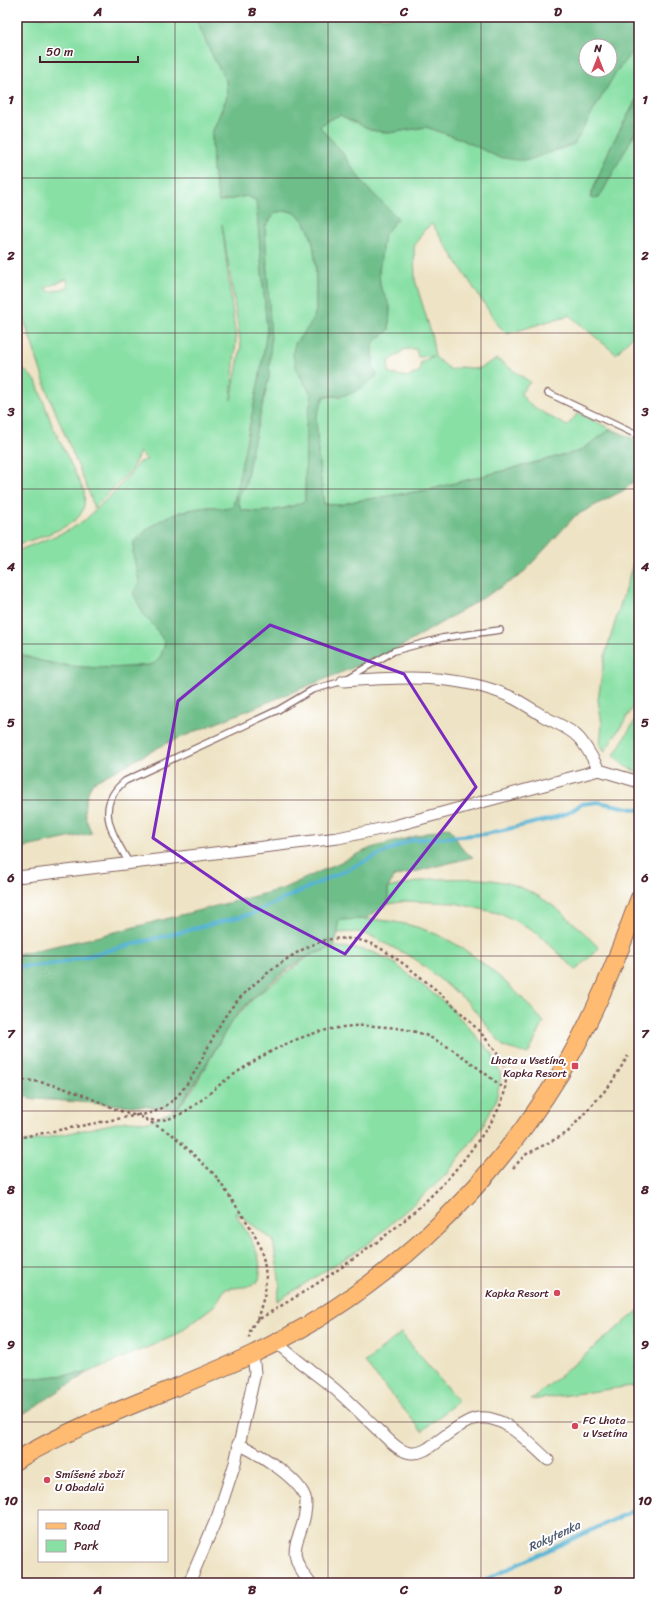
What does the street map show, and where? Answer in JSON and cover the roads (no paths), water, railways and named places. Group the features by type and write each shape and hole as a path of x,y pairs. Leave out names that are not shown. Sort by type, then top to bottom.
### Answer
{"main road":[{"path":"17,1460 51,1441 253,1354 276,1342 341,1303 400,1260 449,1215 492,1169 538,1107 560,1073 581,1036 622,946 639,899"}],"street":[{"path":"343,681 404,677 426,678 464,683 511,697 567,728 579,738 599,770"},
{"path":"17,877 338,838 394,826 599,770 639,782"},
{"path":"276,1342 292,1357 347,1400 392,1443 404,1451 419,1453 427,1450 468,1422 484,1418 493,1419 506,1425 518,1433 548,1460"},
{"path":"189,1583 218,1515 233,1468 255,1373 253,1354"},
{"path":"238,1444 253,1451 297,1483 304,1494 304,1512 296,1540 295,1559 310,1583"}],"lane":[{"path":"548,393 639,436"},
{"path":"129,863 114,836 108,818 107,807 109,799 115,789 125,781 278,710 312,690 343,681 394,651 407,646 442,638 500,630"}],"waterway":[{"path":"17,967 56,964 251,914 411,840 486,834 551,819 568,813 582,804 598,802 639,810"},
{"name":"Rokytenka","path":"478,1583 639,1508"}],"place":[{"name":"Lhota u Vsetína, Kapka Resort","path":"575,1066"},
{"name":"Kapka Resort","path":"557,1293"},
{"name":"FC Lhota u Vsetína","path":"575,1426"},
{"name":"Smíšené zboží U Obadalů","path":"47,1480"}]}
